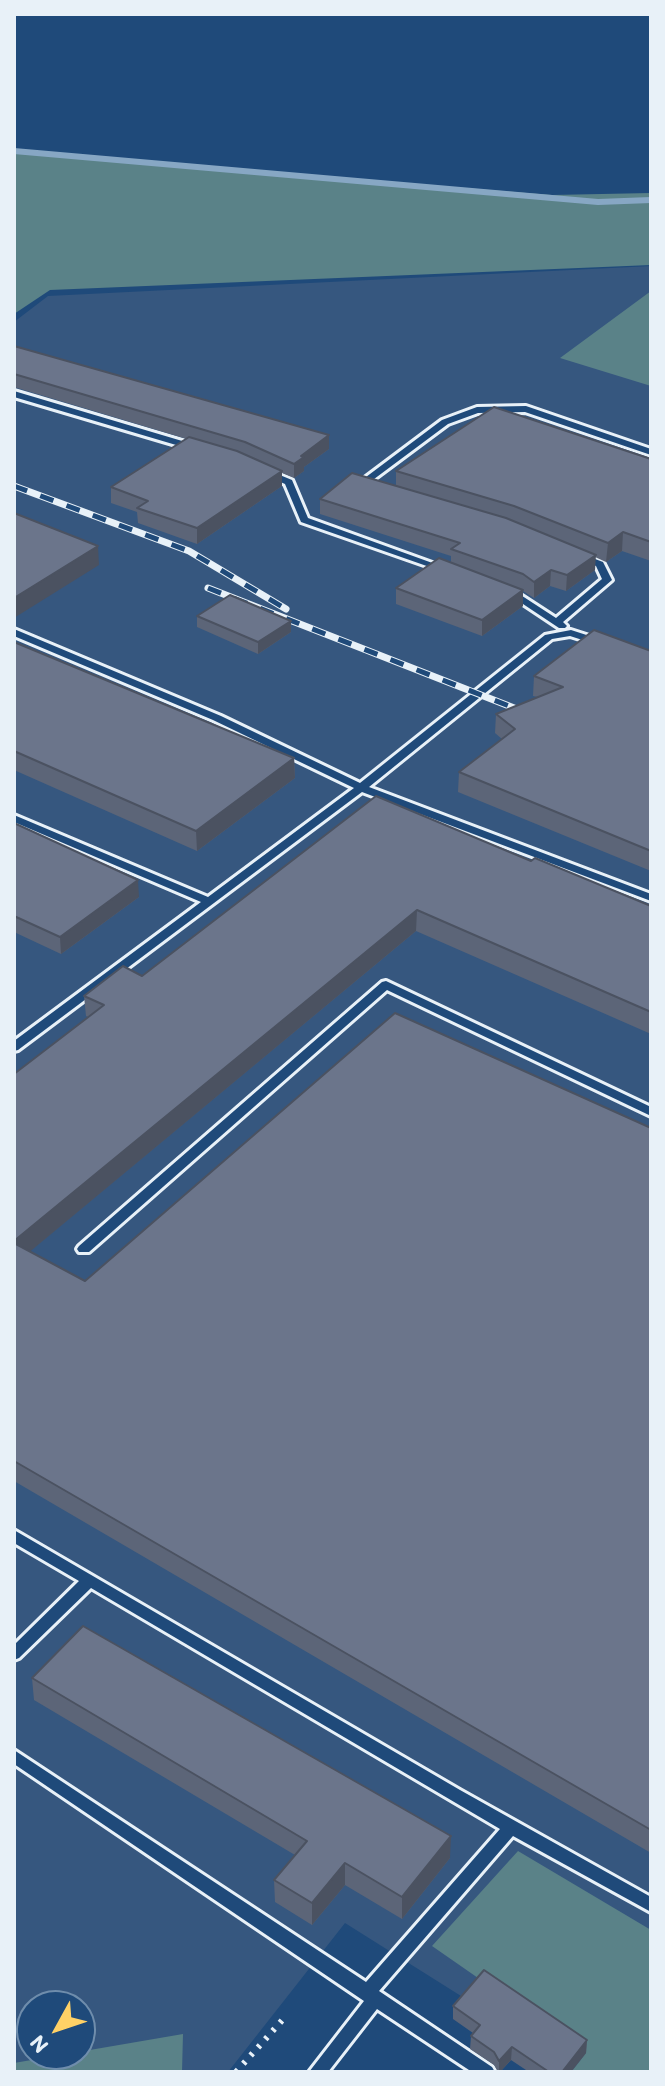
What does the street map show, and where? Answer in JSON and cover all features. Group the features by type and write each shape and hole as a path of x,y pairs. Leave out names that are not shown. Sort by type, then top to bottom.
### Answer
{"lane":[{"path":"14,394 211,452"},
{"path":"371,490 358,485 445,422 477,410 526,409 651,452"},
{"path":"253,466 289,482 304,520 461,575"},
{"path":"557,622 607,580 600,564 574,554"},
{"path":"504,590 518,595 571,633 611,645"},
{"path":"14,632 217,718 361,788 651,898"},
{"path":"14,1047 206,900 361,788 549,637 571,633"},
{"path":"14,818 206,900"},
{"path":"84,1249 386,985 651,1112"},
{"path":"14,1536 511,1827 651,1905"},
{"path":"14,1654 89,1581"},
{"path":"14,1756 486,2072"},
{"path":"318,2072 370,1997 511,1827"}],"path":[{"path":"236,2072 286,2016"}],"shaded area":[{"path":"651,266 651,2072 550,2052 345,1923 228,2072 14,2072 14,322 48,296"}],"green space":[{"path":"14,152 552,195 651,193 651,265 50,290 14,314"},
{"path":"651,291 651,386 560,358"},
{"path":"518,1851 651,1930 651,2072 571,2072 586,2053 432,1946"},
{"path":"183,2034 182,2072 14,2072 16,2063 16,2070 96,2070 96,2049"}],"building":[{"path":"14,346 329,435 294,464 245,442 14,374"},
{"path":"494,407 651,459 651,542 623,532 608,543 514,506 396,471"},
{"path":"189,437 237,451 282,471 197,528 137,508 148,501 111,487"},
{"path":"352,473 506,518 596,555 567,575 551,570 534,582 523,574 451,549 460,543 320,499"},
{"path":"14,513 98,546 14,598"},
{"path":"439,558 523,590 482,620 396,588"},
{"path":"230,595 291,621 258,642 197,616"},
{"path":"594,630 651,651 651,851 459,772 515,729 496,714 563,687 534,676"},
{"path":"14,642 294,758 196,831 14,751"},
{"path":"376,796 531,861 535,858 651,906 651,1012 417,910 14,1241 14,1074 104,1005 84,996 123,966 142,976"},
{"path":"14,823 138,880 60,937 14,916"},
{"path":"395,1013 651,1128 651,1830 14,1461 14,1243 85,1281"},
{"path":"83,1626 451,1836 402,1897 345,1863 312,1903 274,1880 307,1841 32,1678"},
{"path":"484,1970 587,2040 562,2072 549,2072 512,2047 499,2061 494,2052 471,2036 480,2025 453,2006"}],"waterway":[{"path":"14,151 598,202 651,200"}],"railway":[{"path":"14,486 189,551 286,609"},
{"path":"208,588 532,715"}]}
